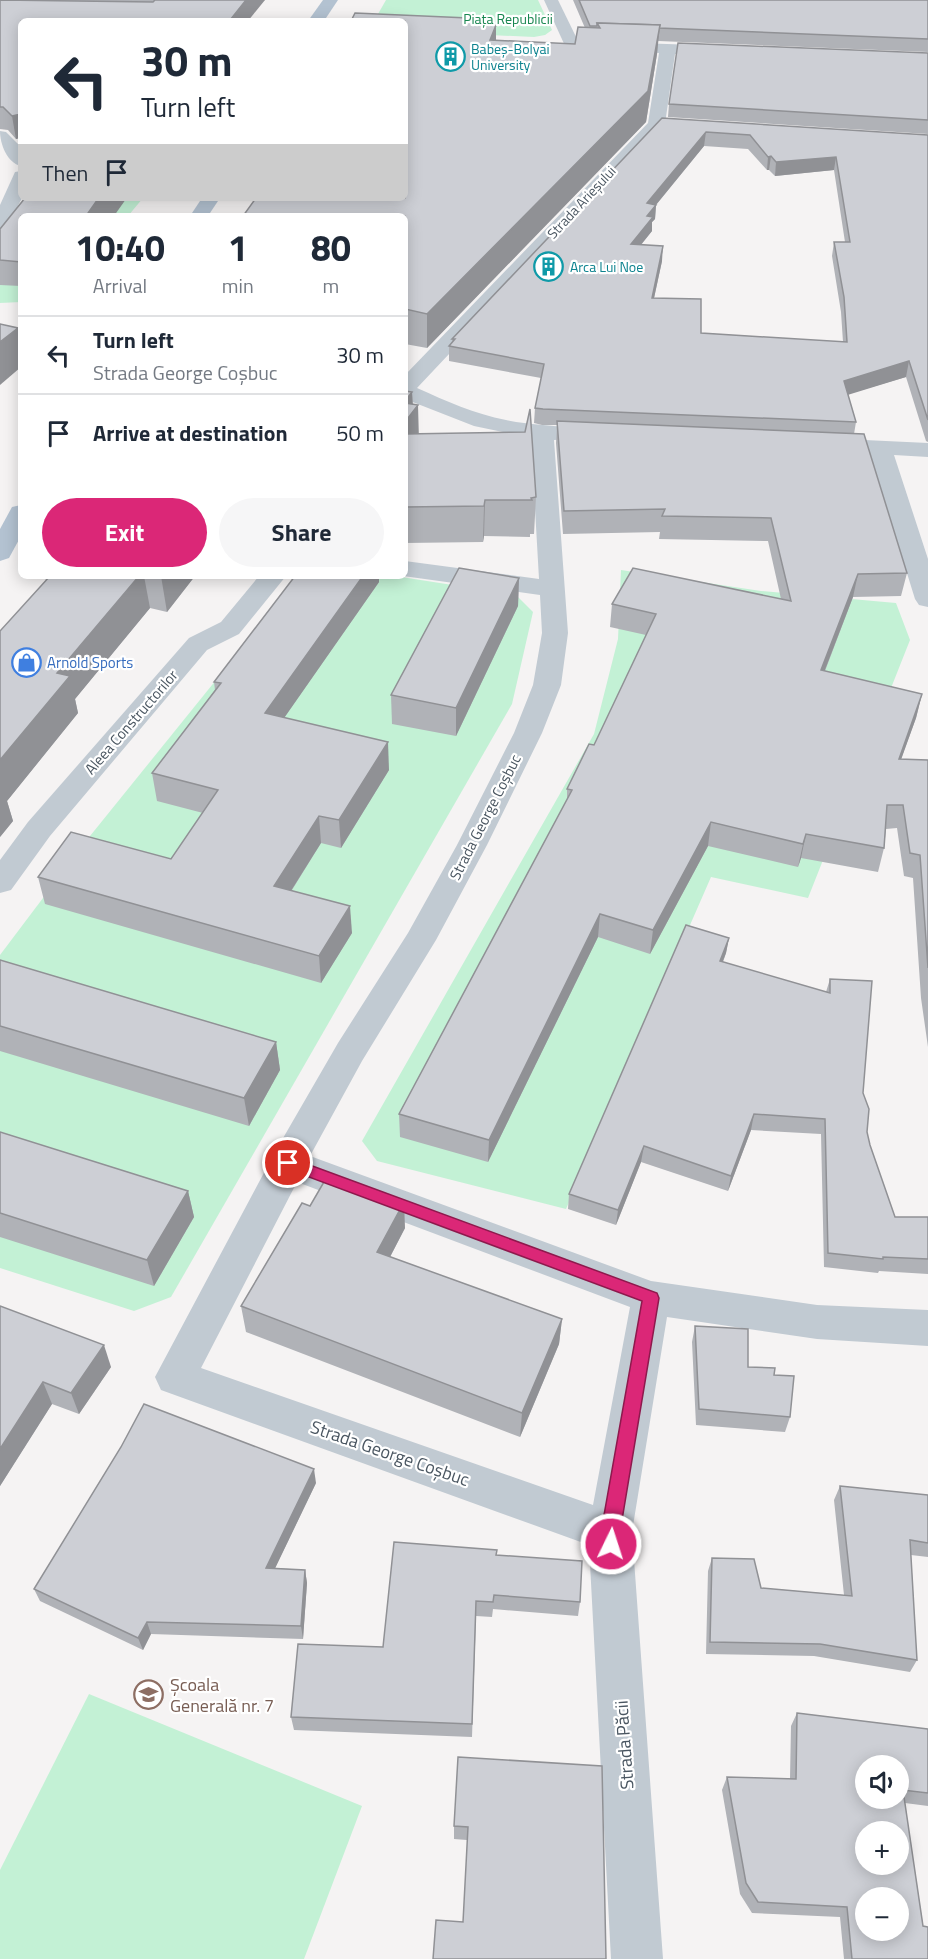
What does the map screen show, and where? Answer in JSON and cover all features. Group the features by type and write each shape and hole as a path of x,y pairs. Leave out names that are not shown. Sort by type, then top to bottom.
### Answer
{"main road":[{"path":"318,18 331,0"},
{"path":"0,553 18,518"}],"street":[{"path":"551,0 584,46"},
{"path":"549,44 739,52"},
{"name":"Strada Arieșului","path":"408,387 664,125 668,49"},
{"path":"0,136 10,144 18,156"},
{"path":"0,223 18,189"},
{"path":"0,317 18,315"},
{"path":"0,331 18,335"},
{"path":"408,391 458,415 510,430 590,436"},
{"name":"Strada George Coșbuc","path":"542,434 555,633 547,685 528,733 472,845 420,940 350,1052 288,1163 175,1377 610,1532"},
{"path":"800,444 928,450"},
{"path":"880,448 928,598"},
{"path":"408,569 552,589"},
{"name":"Aleea Constructorilor","path":"0,882 39,829 198,644 230,628 271,579"},
{"path":"288,1163 651,1298 818,1322 928,1328"},
{"path":"610,1532 651,1298"},
{"name":"Strada Păcii","path":"610,1532 637,1959"}],"green space":[{"name":"Piața Republicii","path":"386,0 538,0 552,30 545,35 534,37 408,31 408,18 376,18"},
{"path":"51,201 140,201 130,213 19,213"},
{"path":"18,214 18,302 0,303 0,234"},
{"path":"621,570 761,591 896,603 910,640 808,898 711,877 566,1209 377,1161 362,1141 594,734 618,639"},
{"path":"408,578 516,595 533,612 512,704 171,1297 134,1311 0,1268 0,955 86,841 298,579"},
{"path":"89,1694 362,1806 304,1959 0,1959 0,1870"}],"building":[{"path":"0,0 153,2 155,0 246,0 232,18 18,18 18,115 12,116 0,107"},
{"path":"579,0 928,0 928,39 659,28 660,25 597,23 597,26 590,26"},
{"path":"355,13 491,19 489,24 496,25 490,40 575,44 578,27 600,28 597,23 660,25 648,91 427,314 408,310 408,213 245,213 254,201 408,201 408,18 352,18"},
{"path":"678,43 928,53 928,120 669,104"},
{"path":"662,118 928,135 928,420 909,361 844,381 856,422 543,409 535,408 544,364 449,346 455,339 452,339","holes":["706,132 750,135 768,157 771,156 776,162 836,157 850,242 834,242 844,297 847,342 701,333 701,299 652,298 663,246 631,244 653,217 647,216 656,205 647,203"]},
{"path":"23,201 97,201 88,213 18,213 18,262 0,260 0,229"},
{"path":"0,324 18,328 0,342"},
{"path":"408,403 418,405 408,418"},
{"path":"530,409 536,497 531,498 532,500 485,500 484,506 408,507 408,434 525,432"},
{"path":"557,421 864,434 907,573 858,574 821,670 922,694 899,759 928,760 928,968 920,855 910,853 903,805 887,805 884,848 806,834 803,844 711,822 653,930 600,914 489,1140 399,1114 572,790 567,789 589,744 594,745 656,614 612,604 633,568 791,601 771,518 662,516 665,509 564,511"},
{"path":"459,568 519,578 456,708 391,695"},
{"path":"47,579 136,579 57,673 70,676 0,760 0,631"},
{"path":"293,579 361,579 265,713 388,742 339,820 319,816 274,886 350,906 319,956 38,877 71,832 171,859 218,790 152,773 221,683 214,682"},
{"path":"686,925 729,938 720,961 830,993 830,979 872,981 863,1093 869,1109 867,1132 895,1217 928,1217 928,1259 883,1257 883,1259 828,1253 825,1119 754,1114 731,1176 644,1146 618,1210 569,1194"},
{"path":"0,960 276,1042 244,1098 0,1026"},
{"path":"0,1132 188,1191 147,1260 0,1213"},
{"path":"328,1175 404,1202 377,1252 562,1319 522,1413 241,1306 302,1203 310,1206"},
{"path":"0,1306 104,1345 71,1393 43,1382 0,1449"},
{"path":"695,1326 748,1329 748,1367 775,1368 774,1375 794,1376 790,1417 699,1409"},
{"path":"144,1404 314,1469 266,1568 305,1570 301,1626 147,1622 138,1638 34,1589 121,1447"},
{"path":"840,1486 928,1495 928,1543 910,1540 917,1660 820,1644 710,1642 712,1558 754,1559 761,1588 852,1596"},
{"path":"394,1542 497,1550 496,1555 582,1561 580,1602 494,1595 493,1602 476,1601 472,1724 291,1717 298,1644 383,1647"},
{"path":"797,1713 928,1729 928,1793 909,1791 909,1755 855,1755 855,1809 906,1809 908,1821 855,1821 855,1875 909,1875 909,1831 923,1926 928,1927 928,1959 852,1959 847,1907 758,1902 746,1883 727,1777 796,1779"},
{"path":"458,1757 602,1766 606,1959 433,1959 436,1920 463,1922 468,1827 454,1826"}],"place":[{"name":"Babeș-Bolyai University","path":"450,56"},
{"name":"Arca Lui Noe","path":"549,266"},
{"name":"Arnold Sports","path":"26,662"},
{"name":"Școala Generală nr. 7","path":"149,1694"}],"route":[{"path":"288,1163 651,1298 610,1532 611,1544"}]}
